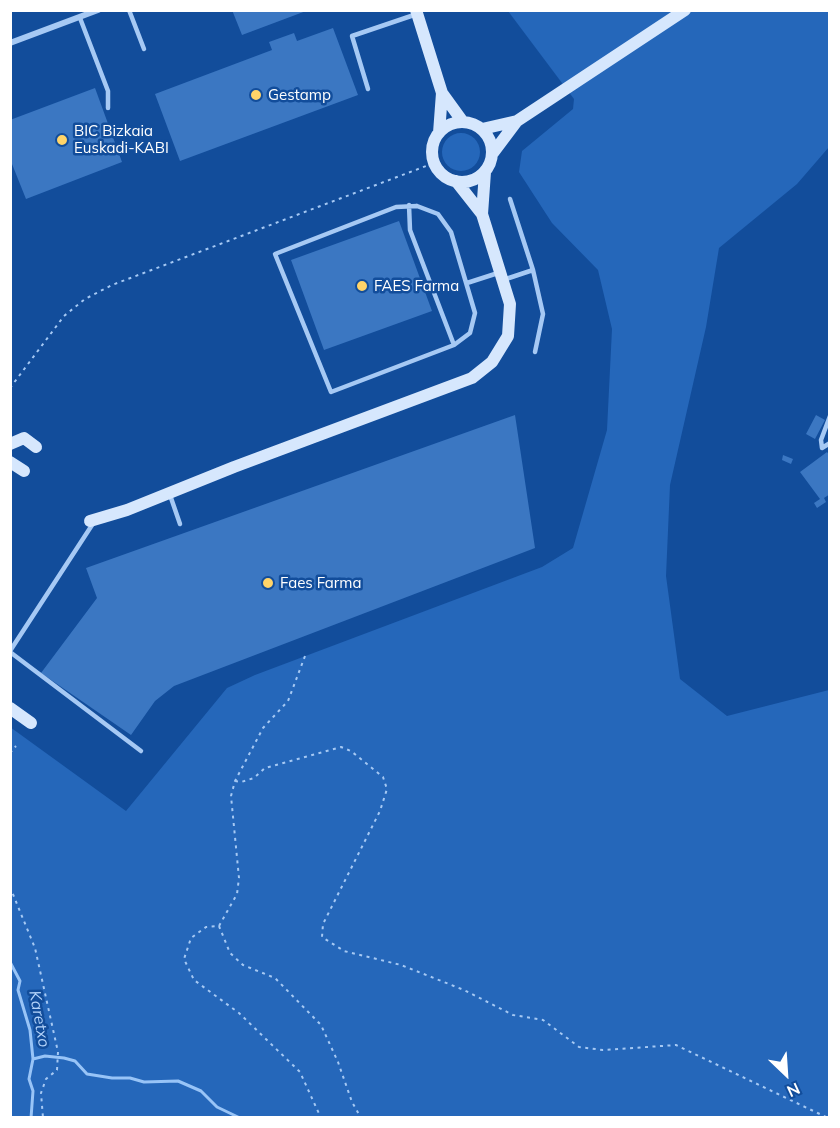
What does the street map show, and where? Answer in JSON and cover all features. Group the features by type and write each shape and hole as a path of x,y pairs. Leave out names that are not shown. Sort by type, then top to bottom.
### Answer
{"street":[{"path":"10,43 98,10"},
{"path":"482,214 485,172 493,153 518,121 685,10"},
{"path":"416,12 442,93 463,122"},
{"path":"442,93 439,133 433,145 435,163 444,176 456,181 469,182 485,172"},
{"path":"439,133 450,124 463,122 482,129 518,121"},
{"path":"482,129 490,140 493,153"},
{"path":"93,521 472,378 492,362 508,336 510,304 482,214 456,181"},
{"path":"10,444 24,438 36,447"},
{"path":"10,462 24,471"},
{"path":"10,708 31,723"}],"lane":[{"path":"129,10 144,49"},
{"path":"368,89 352,36 416,12"},
{"path":"80,18 108,91 108,108"},
{"path":"510,199 533,270 543,314 535,352"},
{"path":"409,205 410,230 454,345"},
{"path":"409,205 428,208 445,223 451,232 467,283 475,321 464,340 454,345 331,392 276,254 396,207 409,205"},
{"path":"467,283 533,270"},
{"path":"830,416 820,440 822,448 830,443"},
{"path":"169,493 180,524"},
{"path":"93,521 10,651 141,751"}],"path":[{"path":"10,388 64,316 85,299 112,285 435,163"},
{"path":"219,926 237,894 239,878 231,796 235,781 263,728 288,701 305,656"},
{"path":"10,753 16,746"},
{"path":"235,781 241,782 254,778 265,768 340,747 351,751 383,777 387,789 380,811 323,924 322,937 344,951 401,965 464,990 513,1015 543,1020 579,1047 603,1050 676,1045 828,1118"},
{"path":"10,887 35,948 58,1052 57,1070 46,1079 41,1093 43,1118"},
{"path":"219,926 206,927 191,938 184,959 194,980 239,1013 300,1072 321,1118"},
{"path":"219,926 230,953 243,965 275,978 321,1025 338,1062 352,1102 361,1118"}],"shaded area":[{"path":"508,11 829,11 829,147 797,184 719,248 706,327 670,485 666,576 680,679 727,716 829,690 829,1117 11,1117 10,727 126,811 227,688 255,675 542,567 573,548 607,430 612,329 598,270 552,223 519,172 522,151 573,109 574,99"},
{"path":"461,133 474,139 480,152 474,165 461,171 448,165 442,152 448,139"}],"building":[{"path":"232,10 306,10 306,11 242,35"},
{"name":"Gestamp","path":"333,28 358,95 180,161 155,94 272,50 269,42 294,33 297,41"},
{"name":"BIC Bizkaia Euskadi-KABI","path":"95,88 122,162 26,199 10,159 10,120"},
{"name":"FAES Farma","path":"399,221 432,311 324,350 291,260"},
{"name":"Faes Farma","path":"515,415 535,548 174,686 155,701 131,735 41,673 97,598 86,568"},
{"path":"816,415 825,420 815,439 806,434"},
{"path":"827,452 830,456 830,494 824,498 826,502 817,508 814,503 820,499 800,472"},
{"path":"783,455 793,459 791,464 782,460"}],"waterway":[{"name":"Karetxo","path":"10,962 20,981 18,990 30,1030 33,1059 29,1079 33,1091 31,1118"},
{"path":"33,1059 45,1056 64,1058 75,1061 87,1074 112,1078 130,1078 144,1082 178,1081 201,1091 217,1107 240,1118"}],"place":[{"name":"Gestamp","path":"256,95"},
{"name":"BIC Bizkaia Euskadi-KABI","path":"62,140"},
{"name":"FAES Farma","path":"362,286"},
{"name":"Faes Farma","path":"268,583"}]}
